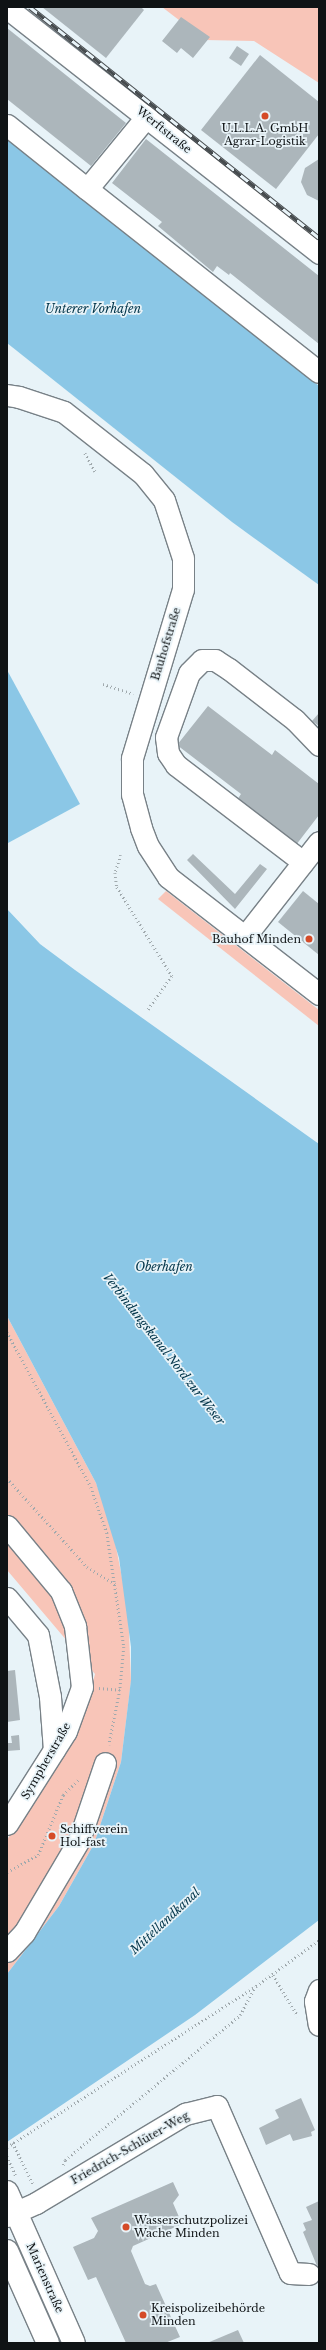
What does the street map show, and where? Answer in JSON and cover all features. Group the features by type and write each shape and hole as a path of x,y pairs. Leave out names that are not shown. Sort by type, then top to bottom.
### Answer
{"main road":[{"name":"Marienstraße","path":"7,2192 11,2214 74,2343"},
{"path":"7,2251 48,2343"}],"street":[{"name":"Werftstraße","path":"7,8 95,75 319,254"},
{"path":"87,189 147,116"},
{"path":"7,125 319,372"},
{"name":"Bauhofstraße","path":"7,395 64,412 143,474 164,500 183,558 183,589 132,758 132,794 148,846 168,877 246,935 319,994"},
{"path":"303,862 176,765 168,753 166,737 189,673 202,660 215,660 283,710 319,745"},
{"path":"246,935 319,843"},
{"name":"Sympherstraße","path":"7,1526 61,1592 75,1626 82,1687 66,1731 7,1824"},
{"path":"7,1598 38,1634 50,1697 54,1750"},
{"path":"7,1951 24,1933 79,1840 105,1763"},
{"path":"319,1990 316,2001 319,2024"},
{"name":"Friedrich-Schlüter-Weg","path":"11,2214 185,2114 217,2106 290,2272 309,2274"}],"path":[{"path":"103,684 149,699"},
{"path":"121,855 114,872 116,887 172,976 148,1010"},
{"path":"7,1332 91,1487 107,1533 116,1584 124,1647 120,1690 105,1763"},
{"path":"7,1478 87,1567 116,1584"},
{"path":"7,1872 38,1855 63,1795 80,1778"},
{"path":"7,2147 256,1986 319,1940"},
{"path":"273,1974 306,2028 319,2024"},
{"path":"62,2167 65,2160 240,2015 256,1986"},
{"path":"13,2143 35,2188"}],"shaded area":[{"path":"162,7 319,7 319,83 254,41 205,40"},
{"path":"166,891 319,1010 319,1026 158,899"},
{"path":"7,1316 96,1483 105,1507 115,1542 128,1608 131,1681 121,1762 94,1844 59,1906 7,1974 7,1840 88,1700 95,1674 7,1570"}],"water":[{"name":"Unterer Vorhafen","path":"7,138 319,386 319,585 232,522 7,343"},
{"path":"7,670 80,804 8,843 7,840"},
{"name":"Oberhafen","path":"7,909 40,944 319,1144 319,1920 195,2015 7,2142 7,1974 59,1906 94,1844 121,1762 131,1680 131,1647 119,1558 96,1483 7,1316"}],"building":[{"path":"42,7 141,7 144,10 106,58"},
{"path":"181,17 210,37 193,58 181,48 177,53 162,41"},
{"path":"7,28 126,123 91,166 7,99"},
{"path":"237,46 249,54 241,66 229,58"},
{"name":"U.L.L.A. GmbH Agrar-Logistik","path":"260,55 319,102 319,134 276,189 201,130"},
{"path":"146,139 319,276 319,344 230,273 229,275 217,266 213,272 158,226 162,222 112,183"},
{"path":"319,159 319,201 307,195 301,182 305,168"},
{"path":"208,706 272,755 275,750 319,784 319,815 296,845 237,800 241,794 177,745"},
{"path":"319,713 319,726 312,721"},
{"path":"193,854 235,894 260,864 267,869 235,909 187,860"},
{"name":"Bauhof Minden","path":"303,891 319,904 319,955 278,922"},
{"path":"15,1670 20,1720 7,1722 7,1671"},
{"path":"19,1735 20,1750 7,1751 7,1743 12,1743 11,1736"},
{"path":"301,2098 315,2130 311,2132 312,2136 293,2141 290,2134 266,2145 259,2128 279,2118 275,2110"},
{"path":"173,2182 179,2195 173,2203 182,2224 133,2246 131,2251 145,2284 150,2286 156,2284 180,2337 165,2343 126,2343 96,2277 88,2280 73,2247 94,2238 98,2231 91,2218"},
{"path":"319,2201 319,2265 317,2266 303,2232 306,2230 303,2223 312,2220 306,2207"},
{"path":"238,2330 244,2343 207,2343"}],"railway":[{"path":"30,7 319,238"}],"place":[{"name":"U.L.L.A. GmbH Agrar-Logistik","path":"265,116"},
{"name":"Bauhof Minden","path":"309,939"},
{"name":"Schiffverein Hol-fast","path":"52,1836"},
{"name":"Wasserschutzpolizei Wache Minden","path":"126,2227"},
{"name":"Kreispolizeibehörde Minden","path":"143,2315"}],"water label":[{"name":"Verbindungskanal Nord zur Weser","path":"164,1349"},
{"name":"Mittellandkanal","path":"165,1921"}]}
